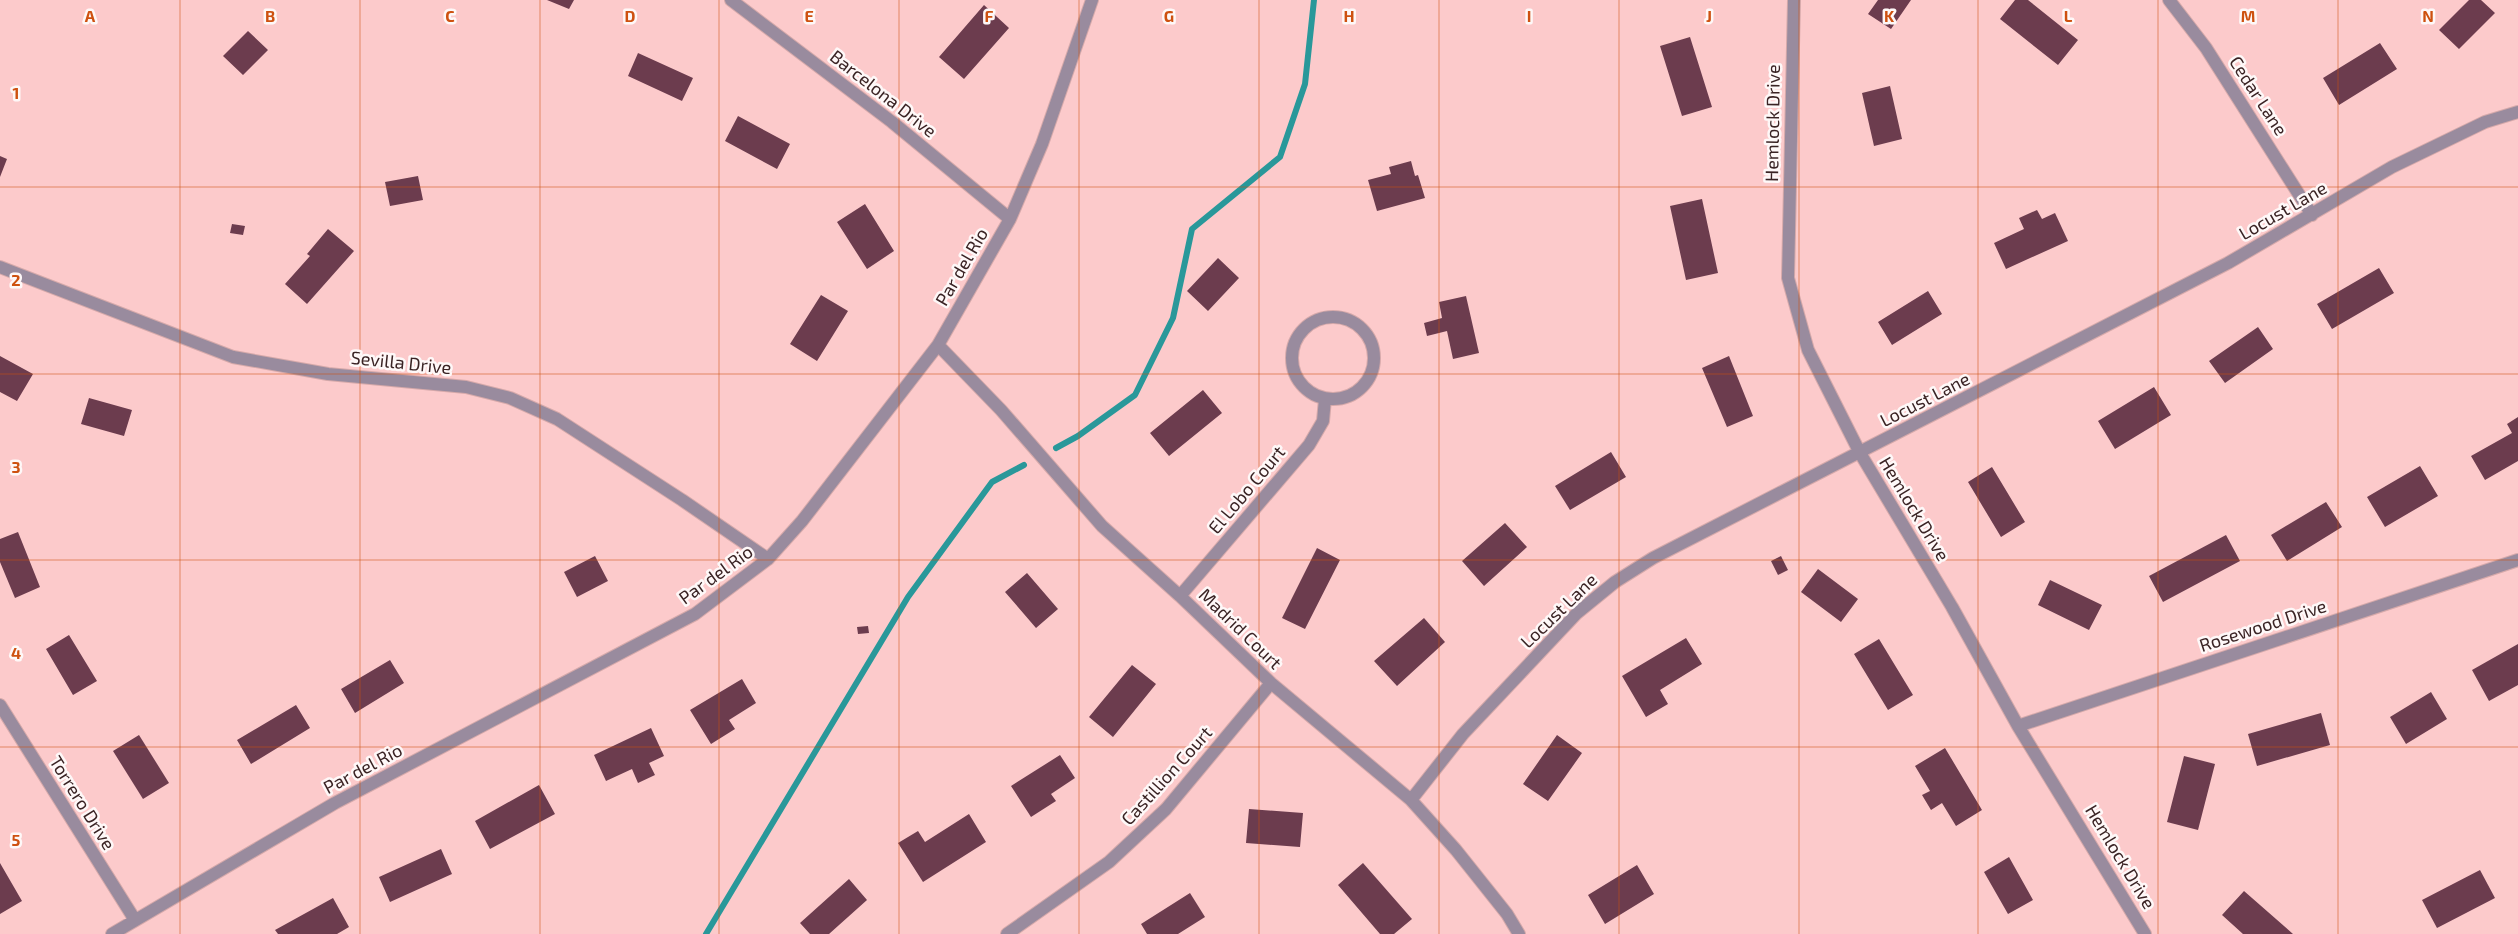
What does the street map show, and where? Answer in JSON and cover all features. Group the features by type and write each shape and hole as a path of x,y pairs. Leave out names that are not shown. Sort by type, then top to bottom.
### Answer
{"street":[{"name":"Barcelona Drive","path":"732,0 892,122 1010,219"},
{"name":"Par del Rio","path":"112,934 335,803 695,614 768,559 802,521 938,345 1010,219 1042,144 1092,0"},
{"name":"Hemlock Drive","path":"1794,0 1788,278 1808,350 1860,454 1952,607 2018,726 2146,934"},
{"name":"Cedar Lane","path":"2169,0 2206,48 2312,215"},
{"name":"Locust Lane","path":"1411,800 1463,734 1577,613 1615,582 1653,558 1860,454 2228,263 2392,166 2484,122 2518,112"},
{"name":"Sevilla Drive","path":"0,267 233,357 328,374 466,387 510,398 557,419 682,500 768,559"},
{"path":"1337,316 1350,320 1361,327 1370,338 1374,350 1374,364 1371,377 1363,388 1345,397 1325,399 1314,395 1296,377 1292,365 1292,352 1296,340 1303,330 1325,317 1337,316"},
{"name":"Madrid Court","path":"938,345 1001,410 1102,526 1180,596 1271,683 1411,800 1456,850 1507,914 1519,934"},
{"name":"El Lobo Court","path":"1180,596 1309,445 1323,421 1325,399"},
{"name":"Rosewood Drive","path":"2018,726 2518,560"},
{"name":"Castillion Court","path":"1007,934 1109,862 1166,809 1271,683"},
{"name":"Torrero Drive","path":"0,705 135,920"}],"building":[{"path":"547,0 574,0 569,9"},
{"path":"1878,0 1911,0 1891,29 1868,14"},
{"path":"2015,0 2028,0 2078,40 2058,65 2000,19"},
{"path":"2469,0 2481,0 2495,13 2459,49 2439,30"},
{"path":"984,5 1009,28 964,79 939,57"},
{"path":"248,31 268,50 243,75 223,56"},
{"path":"1690,37 1712,107 1682,116 1660,46"},
{"path":"2380,43 2397,69 2339,105 2323,78"},
{"path":"638,53 693,78 682,101 628,76"},
{"path":"1890,86 1902,139 1874,146 1862,93"},
{"path":"738,116 790,144 777,169 725,141"},
{"path":"0,156 7,159 0,177"},
{"path":"1411,161 1415,176 1418,175 1425,198 1377,211 1368,180 1391,174 1389,167"},
{"path":"418,176 423,200 390,206 385,182"},
{"path":"1702,199 1718,273 1686,280 1670,206"},
{"path":"865,204 894,251 867,269 837,222"},
{"path":"2037,210 2042,219 2055,213 2068,241 2006,269 1994,243 2024,229 2019,218"},
{"path":"232,224 245,226 243,235 230,233"},
{"path":"328,229 354,251 307,304 285,284 310,256 307,254"},
{"path":"1218,258 1239,278 1208,311 1187,291"},
{"path":"2379,268 2394,293 2332,329 2317,304"},
{"path":"1928,291 1942,314 1892,345 1878,322"},
{"path":"821,295 848,311 817,361 790,344"},
{"path":"1466,296 1479,353 1453,359 1447,331 1427,336 1424,323 1442,318 1439,302"},
{"path":"2258,327 2273,349 2225,383 2209,361"},
{"path":"0,356 33,374 17,401 0,392"},
{"path":"1729,356 1753,416 1727,427 1702,368"},
{"path":"2154,387 2171,415 2115,449 2098,421"},
{"path":"1203,390 1222,413 1169,456 1150,433"},
{"path":"89,398 132,410 124,436 81,424"},
{"path":"2518,417 2518,461 2485,480 2471,456 2512,433 2507,424"},
{"path":"1611,452 1626,477 1570,510 1555,486"},
{"path":"2420,466 2438,496 2385,527 2367,497"},
{"path":"1992,467 2025,522 2001,537 1968,482"},
{"path":"2326,502 2342,527 2287,561 2271,535"},
{"path":"1505,523 1527,547 1484,586 1462,561"},
{"path":"18,532 40,587 15,598 0,562 0,539"},
{"path":"2226,535 2240,561 2163,602 2149,576"},
{"path":"1317,548 1340,560 1305,629 1282,618"},
{"path":"595,556 608,581 577,597 564,572"},
{"path":"1781,556 1788,570 1778,575 1771,561"},
{"path":"1818,569 1858,599 1841,622 1801,592"},
{"path":"1027,573 1058,609 1036,628 1005,592"},
{"path":"2050,580 2102,605 2089,630 2038,605"},
{"path":"1424,618 1445,642 1397,686 1374,661"},
{"path":"868,626 869,633 858,634 857,627"},
{"path":"69,635 97,681 73,695 46,649"},
{"path":"1686,638 1702,664 1660,690 1668,704 1646,717 1622,676"},
{"path":"1879,639 1913,695 1888,710 1854,654"},
{"path":"2518,644 2518,685 2489,701 2472,670"},
{"path":"390,660 404,683 355,713 341,689"},
{"path":"1132,665 1156,684 1113,737 1089,717"},
{"path":"742,679 756,703 729,720 735,729 711,744 690,710"},
{"path":"2431,692 2447,719 2406,744 2390,717"},
{"path":"296,705 310,728 251,764 237,740"},
{"path":"2321,713 2330,745 2257,766 2248,734"},
{"path":"651,728 664,756 649,763 655,775 638,783 632,769 606,781 594,755"},
{"path":"139,735 169,783 143,799 113,751"},
{"path":"1557,735 1582,753 1548,801 1523,784"},
{"path":"1945,748 1982,810 1956,826 1942,803 1931,810 1922,795 1930,791 1915,766"},
{"path":"1060,755 1075,778 1051,794 1056,801 1031,817 1011,786"},
{"path":"2184,756 2215,764 2198,830 2167,822"},
{"path":"539,785 555,814 490,849 475,821"},
{"path":"1249,809 1303,813 1300,847 1246,843"},
{"path":"969,814 986,842 923,882 898,843 918,831 925,842"},
{"path":"441,849 452,874 390,902 379,877"},
{"path":"2009,857 2033,900 2008,914 1984,872"},
{"path":"0,863 22,901 0,914"},
{"path":"1363,863 1412,919 1394,934 1380,934 1338,885"},
{"path":"1637,865 1654,894 1605,924 1588,895"},
{"path":"2480,870 2495,898 2437,928 2422,900"},
{"path":"849,879 867,900 829,934 810,934 800,923"},
{"path":"2244,891 2293,934 2243,934 2222,915"},
{"path":"1190,893 1205,917 1178,934 1147,934 1141,924"},
{"path":"333,898 349,927 337,934 278,934 275,930"}],"waterway":[{"path":"1056,448 1078,436 1135,395 1173,318 1192,229 1280,157 1305,84 1314,0"},
{"path":"706,934 908,597 992,482 1024,465"}]}
